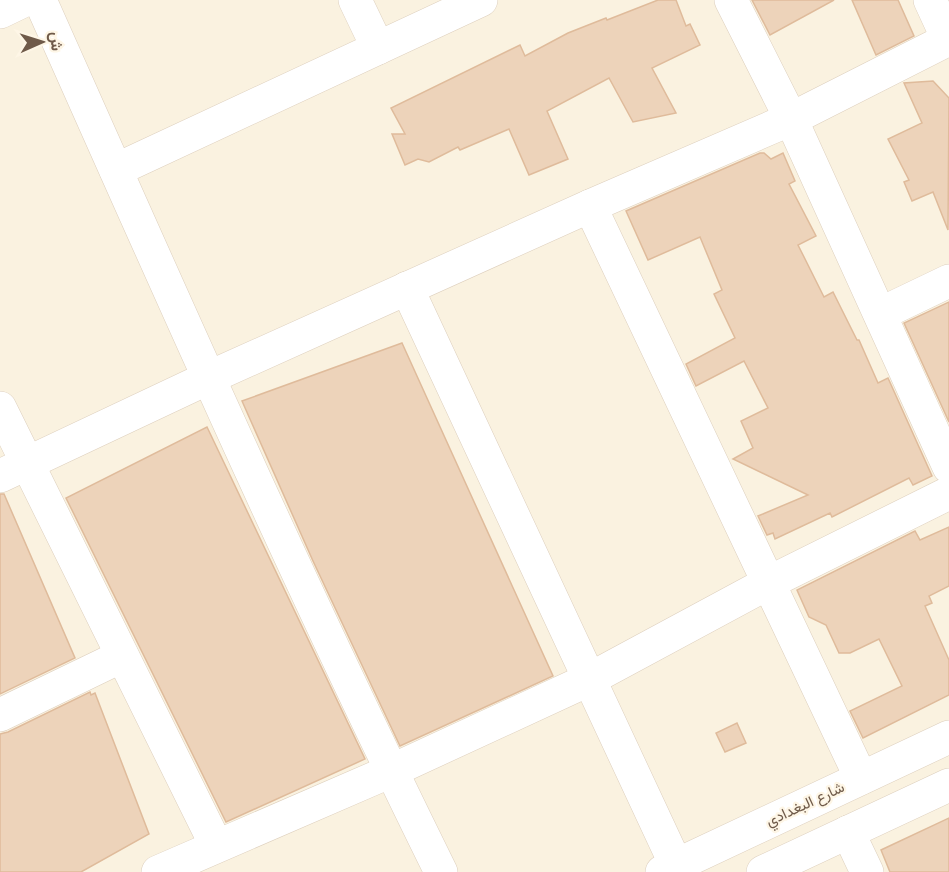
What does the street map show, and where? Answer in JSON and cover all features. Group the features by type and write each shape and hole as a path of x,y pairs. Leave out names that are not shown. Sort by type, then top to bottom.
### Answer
{"street":[{"path":"0,12 24,0"},
{"path":"40,0 208,378 391,771 441,872"},
{"path":"355,0 378,48"},
{"path":"116,170 481,0"},
{"path":"731,0 790,118 949,467"},
{"path":"13,470 208,378 790,118 949,39 930,0"},
{"path":"590,206 861,778"},
{"path":"880,314 949,281"},
{"path":"407,288 588,680 669,869"},
{"path":"0,408 13,470 122,656 216,845"},
{"path":"158,872 391,771 588,680 768,584 949,493"},
{"path":"0,715 122,656"},
{"name":"شارع البغدادي","path":"669,869 949,737"},
{"path":"904,758 914,761 926,776 927,785 936,790"},
{"path":"763,872 936,790"},
{"path":"848,832 867,872"}],"building":[{"path":"658,0 676,0 686,26 690,24 700,45 652,68 676,113 633,122 609,78 547,111 568,159 529,175 509,129 460,150 458,147 429,162 418,159 405,165 392,134 405,134 391,108 520,45 525,56 568,33"},
{"path":"752,0 834,0 770,35"},
{"path":"852,0 898,0 914,36 876,55"},
{"path":"933,81 949,98 948,230 933,192 912,201 904,182 909,180 888,139 922,123 904,83"},
{"path":"764,153 771,159 783,153 795,181 789,184 816,236 798,245 824,297 833,292 859,340 878,383 888,378 932,476 913,485 909,478 832,517 830,513 775,539 773,533 767,535 758,516 808,495 733,459 753,448 741,421 768,408 744,361 696,386 686,364 735,338 714,294 722,290 700,237 648,260 626,211"},
{"path":"949,302 949,422 904,323"},
{"path":"402,343 553,676 400,746 313,561 242,401"},
{"path":"207,427 365,759 226,822 66,498"},
{"path":"0,494 4,494 75,658 0,694"},
{"path":"949,527 949,586 929,596 932,603 925,606 949,660 949,695 863,738 850,711 902,686 879,639 850,653 839,653 826,625 809,617 797,590 915,531 920,540"},
{"path":"90,692 91,695 95,693 149,834 81,872 0,872 0,734"},
{"path":"737,723 746,743 725,752 716,733"},
{"path":"949,818 949,872 890,872 881,850"}]}
